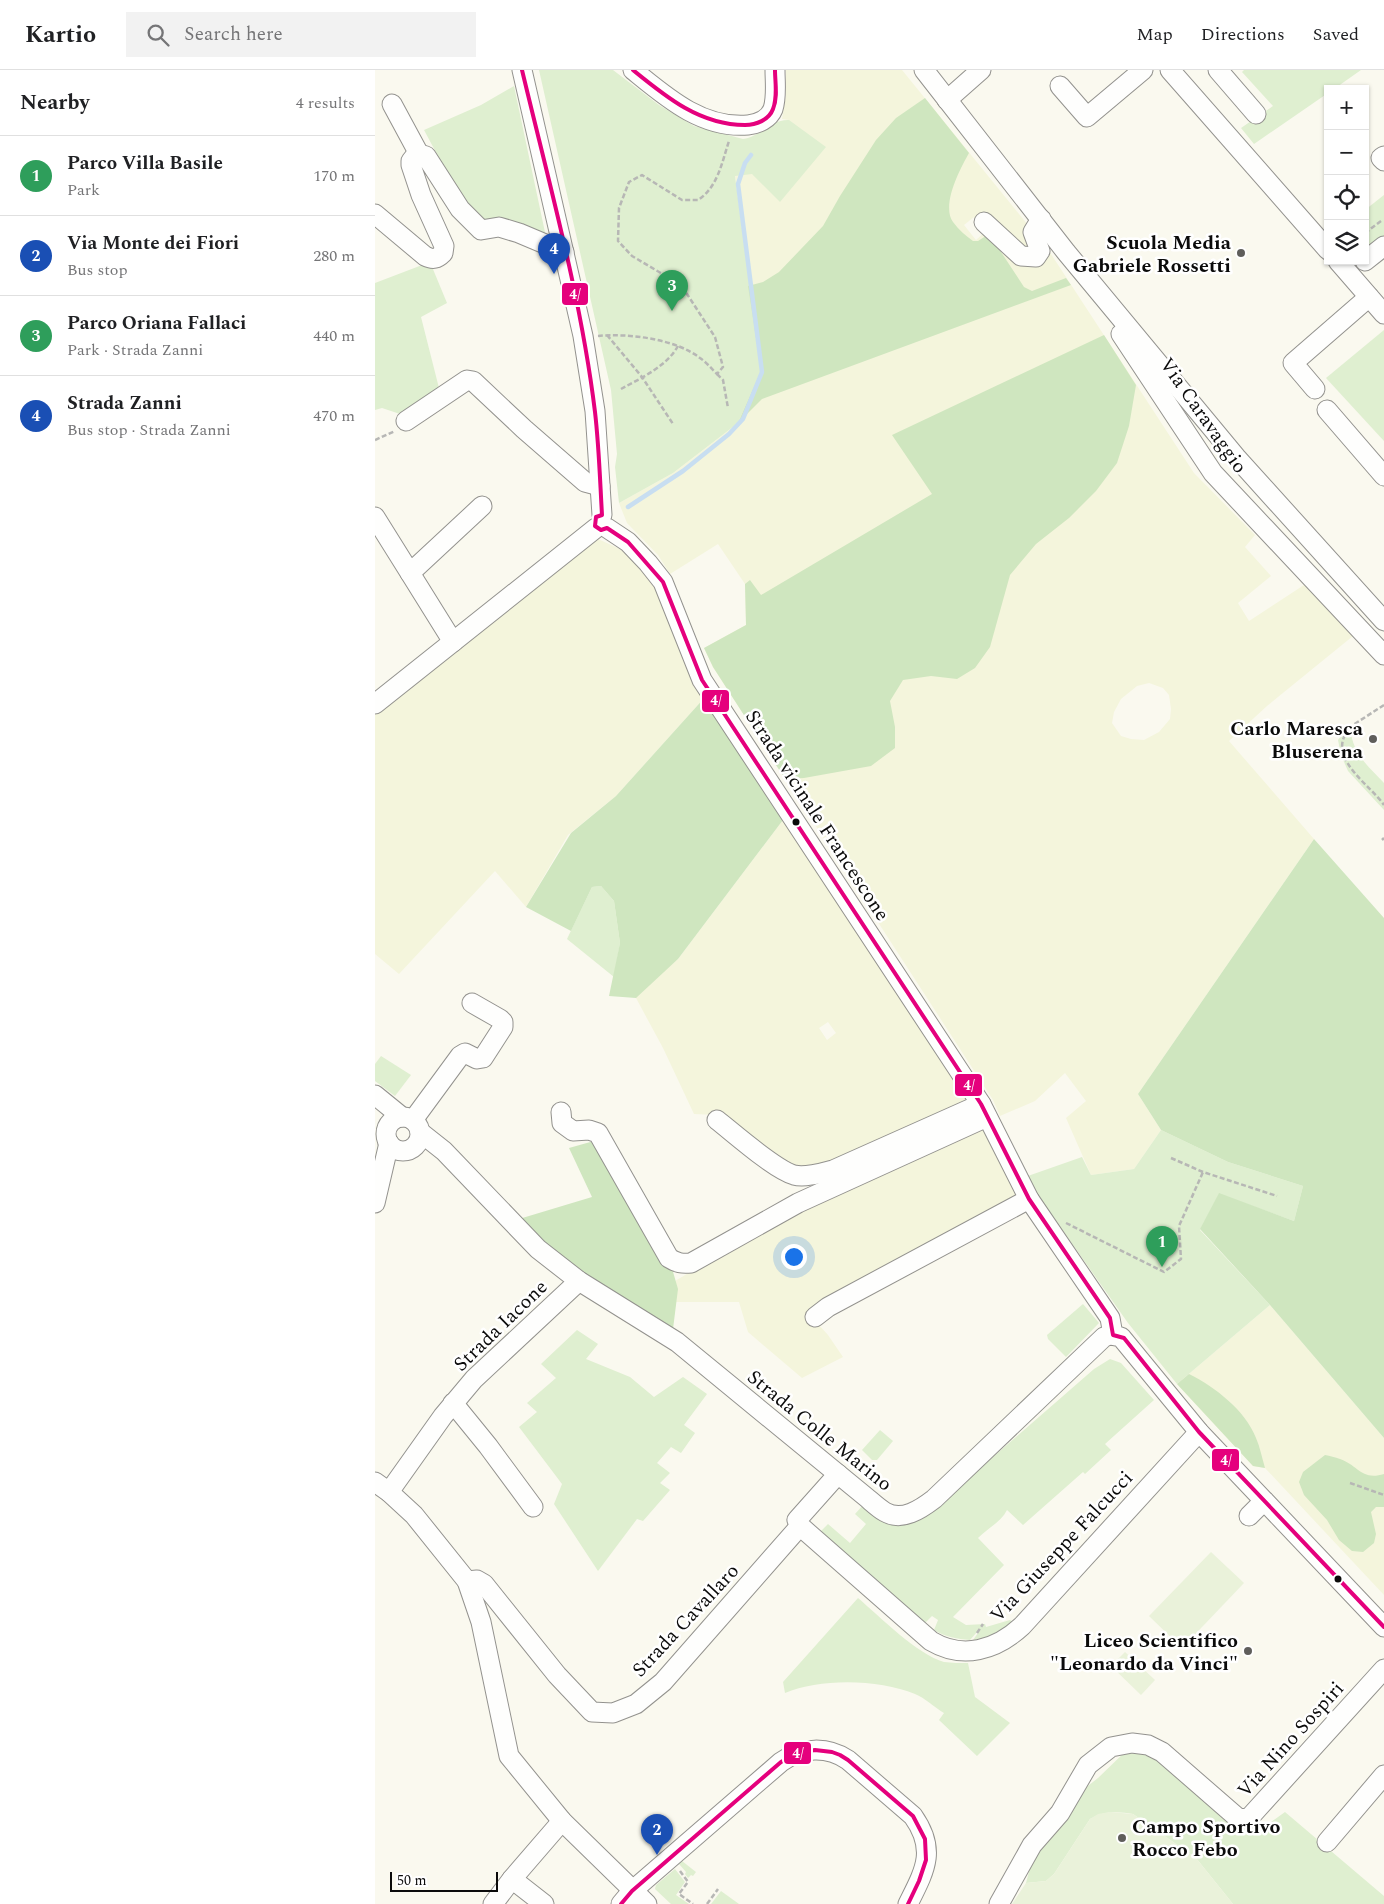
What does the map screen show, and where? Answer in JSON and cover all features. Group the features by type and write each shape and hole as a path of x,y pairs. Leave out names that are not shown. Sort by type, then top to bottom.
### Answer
{"street":[{"path":"375,704 602,523 595,411 583,336 522,70"},
{"path":"633,70 664,95 698,116 718,122 743,125 760,122 773,110 775,70"},
{"name":"Via Caravaggio","path":"924,70 1066,252 1236,457 1384,621"},
{"path":"947,100 981,70"},
{"path":"1060,86 1087,117 1143,70"},
{"path":"1170,70 1324,245"},
{"path":"1218,70 1256,114"},
{"path":"392,104 419,154 424,155 428,159 461,209 481,230 499,227 519,233 564,252"},
{"path":"375,214 430,259 438,258 443,253 445,246 421,195 411,165 413,158 419,154"},
{"path":"1384,156 1381,158 1384,161"},
{"path":"984,222 1021,256 1028,258 1036,257 1040,251 1033,232 1041,220"},
{"path":"1369,258 1383,249"},
{"name":"Via Caravaggio","path":"1066,252 1213,473 1384,655"},
{"path":"1343,268 1384,314"},
{"path":"1315,388 1293,363 1369,297"},
{"path":"406,421 467,380 473,381 585,482 600,486"},
{"path":"1327,410 1384,476"},
{"path":"410,573 483,506"},
{"path":"375,517 453,642"},
{"name":"Strada vicinale Francescone","path":"602,523 628,542 648,562 659,577 702,680 984,1110 1029,1200 1110,1318 1113,1335"},
{"path":"375,1203 389,1143 386,1132 406,1123 460,1056 465,1053 477,1059 483,1058 503,1027 503,1022 500,1019 472,1003"},
{"name":"Strada Colle Marino","path":"377,1097 406,1123 444,1151 538,1249 579,1281 677,1342 885,1512 898,1515 910,1514 934,1499 1104,1337 1113,1335"},
{"path":"561,1112 562,1123 573,1131 589,1130 598,1133 669,1258 677,1263 691,1264 798,1203 984,1110"},
{"path":"717,1120 776,1166 795,1175 833,1170 984,1110"},
{"path":"389,1143 400,1151 409,1150 419,1141 406,1123"},
{"path":"815,1317 828,1307 1029,1200"},
{"name":"Strada Iacone","path":"382,1487 474,1379 579,1281"},
{"path":"1113,1335 1124,1338 1199,1432 1384,1626"},
{"name":"Strada Iacone","path":"453,1404 488,1446 533,1507"},
{"name":"Via Giuseppe Falcucci","path":"800,1526 931,1641 945,1648 960,1651 985,1649 1001,1642 1022,1626 1199,1432"},
{"name":"Strada Cavallaro","path":"467,1581 477,1580 483,1584 557,1675 592,1712 603,1714 613,1712 636,1704 663,1682 800,1526 797,1520 838,1474"},
{"name":"Strada Cavallaro","path":"382,1487 414,1515 467,1581 481,1622 509,1756 626,1897 647,1904"},
{"path":"1249,1516 1264,1501"},
{"name":"Via Nino Sospiri","path":"999,1904 1031,1845 1060,1813 1088,1765 1111,1746 1132,1743 1149,1745 1162,1752 1239,1819 1249,1818 1384,1669"},
{"path":"626,1897 789,1756 809,1750 826,1750 848,1760 913,1816 919,1825 927,1849 927,1860 921,1878 908,1904"},
{"path":"1327,1842 1384,1775"},
{"path":"493,1904 562,1821"},
{"path":"512,1879 544,1904"}],"path":[{"path":"717,374 723,367 715,337 687,294 671,279 631,256 618,241 619,208 629,182 642,175 682,200 697,200 705,195 711,189 722,165 730,136"},
{"path":"1369,230 1381,221"},
{"path":"607,335 642,378 673,424"},
{"path":"598,336 645,338 678,346 699,357 723,380 728,408"},
{"path":"621,389 642,378 671,358 678,346"},
{"path":"1384,705 1353,725 1354,731 1345,735 1342,745 1350,768 1379,797 1384,805"},
{"path":"1171,1158 1203,1172 1277,1196"},
{"path":"1061,1219 1164,1272 1181,1259 1179,1226 1203,1172"},
{"path":"1350,1483 1384,1495"},
{"path":"671,1857 688,1882 679,1894 693,1904"},
{"path":"707,1904 719,1889"}],"green space":[{"path":"539,70 613,70 659,105 694,126 743,139 755,135 777,122 789,120 826,147 780,202 752,174 735,176 761,370 738,423 673,473 619,503 611,390"},
{"path":"786,70 902,70 1049,251 1194,473 1255,535 1245,547 1271,576 1238,603 1249,621 1304,585 1353,636 1267,706 1229,741 1314,839 1138,1094 1161,1130 1134,1169 1091,1175 1066,1118 1086,1101 1065,1073 1035,1101 1000,1116 993,1100 713,667 704,648 746,625 745,584 718,544 670,574 658,555 627,523 619,503 673,473 738,423 761,370 735,175 789,120 782,119 786,95","holes":["974,217 986,231 976,240 964,225","1149,683 1163,688 1169,695 1170,719 1159,732 1144,740 1121,736 1112,723 1114,712 1121,699 1137,686"]},
{"path":"1244,70 1361,70 1340,85 1324,85 1324,96 1254,144 1241,128 1273,106 1242,72"},
{"path":"514,86 546,237 478,222 454,186 424,130 481,105"},
{"path":"925,98 969,153 957,177 950,197 950,215 953,222 973,241 978,241 989,234 1000,245 1001,252 1024,287 1032,291 1066,278 1071,285 762,399 738,423 761,370 748,286 763,282 779,272 823,226 876,140 896,118"},
{"path":"1384,195 1384,238 1369,251 1369,220 1369,207"},
{"path":"430,262 447,303 421,317 440,392 403,415 382,408 375,410 375,283"},
{"path":"1384,330 1384,441 1326,378"},
{"path":"1104,335 1136,385 1129,426 1117,463 1096,491 1069,518 1036,544 1010,575 990,647 975,668 957,679 931,676 903,680 890,701 895,727 895,748 871,766 804,778 785,779 713,667 704,648 746,625 745,584 750,580 761,595 932,494 892,435"},
{"path":"598,539 620,549 641,563 659,586 706,696 616,796 568,835 526,907 495,871 399,974 375,954 375,715"},
{"path":"706,696 789,812 678,959 636,998 609,996 620,943 614,901 601,886 592,887 571,931 526,907 571,833 616,796"},
{"path":"1348,732 1351,734 1359,755 1384,783 1384,810 1348,771 1341,755 1338,740 1343,733"},
{"path":"789,812 981,1104 833,1170 800,1168 774,1158 715,1115 694,1114 663,1048 635,996 678,959","holes":["828,1022 836,1033 827,1040 819,1028"]},
{"path":"1314,839 1384,918 1384,1438 1270,1305 1200,1229 1219,1193 1294,1221 1303,1186 1228,1162 1161,1130 1138,1094"},
{"path":"601,886 614,901 620,943 614,977 567,939 592,887"},
{"path":"381,1056 411,1075 395,1096 375,1081 375,1064"},
{"path":"985,1123 1025,1199 809,1314 828,1335 843,1357 802,1378 748,1332 739,1302 676,1302 677,1289 675,1281 781,1219"},
{"path":"1161,1130 1228,1162 1303,1186 1294,1221 1219,1194 1200,1230 1270,1305 1177,1384 1128,1323 1025,1177 1082,1157 1091,1175 1134,1169"},
{"path":"601,1139 669,1258 678,1289 673,1329 591,1281 553,1252 519,1219 592,1197 569,1148"},
{"path":"1083,1304 1099,1323 1066,1357 1048,1339 1047,1335"},
{"path":"1270,1305 1384,1438 1384,1595 1265,1468 1253,1466 1177,1384"},
{"path":"577,1330 598,1344 586,1359 630,1377 654,1397 683,1377 707,1394 684,1425 695,1433 681,1453 671,1447 657,1463 670,1473 660,1483 670,1490 643,1521 637,1519 598,1571 554,1504 562,1484 519,1427 537,1412 527,1403 556,1378 541,1364"},
{"path":"1110,1359 1121,1363 1154,1400 1105,1444 1111,1450 1023,1525 1007,1510 998,1521 978,1538 1004,1565 953,1617 966,1625 985,1624 986,1627 1010,1620 1013,1622 993,1636 973,1640 977,1632 970,1640 965,1640 947,1636 934,1630 938,1620 932,1616 924,1624 819,1533 828,1524 850,1543 866,1524 855,1514 864,1504 913,1521 923,1518 1094,1369"},
{"path":"1189,1374 1228,1400 1245,1418 1256,1438 1265,1468 1253,1466 1177,1384"},
{"path":"880,1430 893,1441 877,1460 872,1460 862,1450"},
{"path":"1325,1455 1346,1462 1365,1474 1376,1476 1384,1474 1384,1507 1376,1507 1371,1512 1376,1534 1374,1543 1363,1552 1352,1551 1339,1540 1327,1520 1304,1495 1299,1482 1303,1472"},
{"path":"1211,1552 1244,1583 1182,1648 1149,1616"},
{"path":"858,1598 923,1652 944,1662 968,1663 975,1697 1010,1723 977,1756 939,1720 944,1713 919,1696 901,1689 884,1685 850,1682 815,1685 785,1693 783,1682"},
{"path":"1125,1652 1155,1680 1141,1695 1111,1666"},
{"path":"1128,1749 1154,1750 1241,1826 1264,1827 1285,1812 1384,1896 1384,1904 1233,1904 1196,1858 1133,1814 1121,1812 1106,1813 1090,1819 1054,1874 1046,1881 1026,1883 1030,1868 1047,1838 1079,1793 1098,1778"},
{"name":"Campo Sportivo Rocco Febo","path":"1110,1812 1133,1814 1196,1858 1233,1904 1012,1904 1026,1883 1046,1881 1054,1874 1090,1819 1098,1814"},
{"path":"682,1861 696,1872 693,1876 691,1875 688,1878 685,1874 686,1872 679,1864"},
{"path":"675,1869 685,1882 676,1895 689,1904 671,1904 655,1889 656,1885"},
{"path":"721,1891 739,1904 711,1904"}],"waterway":[{"path":"628,507 683,471 729,434 743,419 762,372 738,184 745,163 751,155"}],"transit line":[{"name":"4/","path":"522,70 573,283 589,369 596,425 602,515 596,517 595,526 601,530 607,528 628,542 663,582 702,680 981,1104 1029,1199 1110,1318 1113,1335 1124,1338 1199,1432 1384,1627"},
{"name":"4/","path":"633,70 658,90 698,115 729,124 745,125 762,121 771,113 775,104 775,70"},
{"name":"4/","path":"621,1904 632,1891 781,1762 797,1753 815,1750 832,1752 848,1760 913,1816 925,1839 926,1860 908,1904"}],"place":[{"name":"Scuola Media Gabriele Rossetti","path":"1241,253"},
{"name":"Strada Zanni","path":"554,274"},
{"name":"Parco Oriana Fallaci","path":"672,311"},
{"name":"Carlo Maresca Bluserena","path":"1373,739"},
{"name":"Parco Villa Basile","path":"1162,1267"},
{"name":"Liceo Scientifico \"Leonardo da Vinci\"","path":"1248,1651"},
{"name":"Campo Sportivo Rocco Febo","path":"1122,1838"},
{"name":"Via Monte dei Fiori","path":"657,1855"}]}
